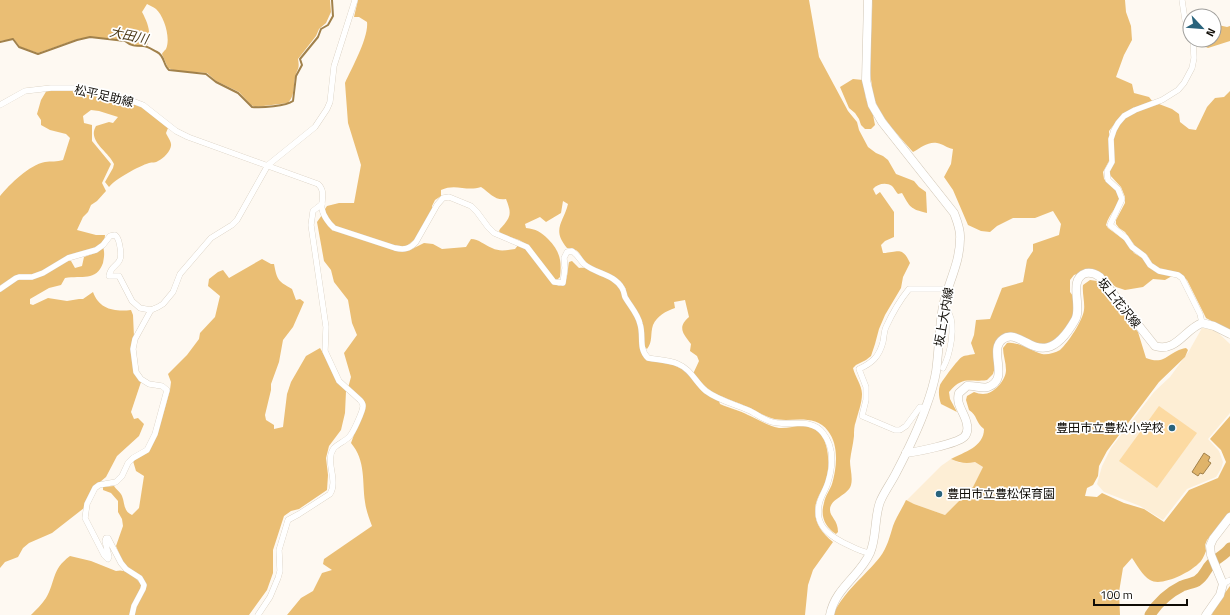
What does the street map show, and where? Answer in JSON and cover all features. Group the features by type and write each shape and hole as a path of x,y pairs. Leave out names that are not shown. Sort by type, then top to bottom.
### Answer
{"main road":[{"name":"坂上大内線","path":"830,615 831,607 839,593 861,568 870,553 880,502 906,453 926,408 936,372 943,306 947,288 960,251 960,230 954,213 882,122 872,105 866,80 868,0"},
{"name":"坂上花沢線","path":"906,453 916,452 956,441 964,437 967,432 967,425 958,403 957,397 959,393 967,386 986,388 996,381 999,372 997,351 998,344 1004,338 1013,336 1038,348 1046,348 1055,345 1077,317 1078,304 1076,286 1081,276 1086,273 1093,273 1100,277 1155,346 1160,348 1171,346 1192,328 1202,323"},
{"path":"1202,323 1214,326 1230,334"},
{"path":"1206,615 1220,595 1225,581 1211,555 1210,546 1213,539 1230,517"}],"street":[{"path":"132,615 134,606 144,585 140,578 126,569 121,563 108,538 106,538 106,540 109,557 108,558 104,555 85,518 85,511 95,488 99,485 116,482 122,476 128,463 133,458 147,450 155,434 167,390 162,386 151,385 141,379 136,372 133,349 135,339 151,310 163,304 173,292 180,274 211,238 232,225 237,220 268,165 315,127 327,109 330,102 334,66 355,0"},
{"path":"1193,48 1194,58 1192,68 1184,83 1178,90 1162,100 1135,110 1124,116 1118,122 1111,139 1112,162 1107,170 1108,180 1118,189 1122,199 1110,224 1126,238 1132,247 1144,256 1150,265 1159,270 1178,275 1182,278 1200,314 1202,323"},
{"name":"松平足助線","path":"0,105 25,91 38,89 78,88 139,104 180,134 318,184 322,188 322,210 334,228 388,247 401,249 412,247 436,205 443,198 449,197 471,206 494,233 527,247 554,282 560,284 563,283 564,258 567,252 572,251 584,264 599,273 612,277 622,288 625,296 639,319 641,325 642,348 648,358 678,364 686,368 707,392 750,411 766,420 781,424 804,423 813,425 823,433 832,452 831,472 828,484 818,506 820,521 828,534 834,538 860,551 870,553"},
{"path":"258,615 270,597 278,578 280,570 279,555 288,520 330,494 333,483 332,468 330,464 332,452 335,447 351,435 363,408 360,400 339,381 325,351 326,327 311,225 313,211 322,204"},
{"path":"0,289 16,278 38,276 68,258 96,250 103,245 108,237 115,235 118,239 121,258 118,264 109,273 109,276 119,276 127,288 132,301 140,308 151,310"},
{"path":"926,408 920,408 906,426 900,430 895,430 862,416 866,400 866,387 859,369 870,364 878,354 885,329 902,298 909,289 947,288"},
{"path":"943,306 949,314 952,341 950,353 944,368"}],"shaded area":[{"path":"0,0 330,0 331,12 326,23 319,29 316,36 298,59 299,63 293,94 288,103 255,107 251,105 239,92 216,81 207,73 176,71 168,68 162,54 166,49 168,39 166,28 159,12 147,4 142,12 149,29 147,46 136,46 125,40 90,37 78,39 38,53 20,47 14,39 0,41"},
{"path":"358,0 809,0 819,57 848,111 857,122 859,130 868,147 888,160 896,174 914,181 926,192 927,213 911,207 902,193 898,194 890,185 882,184 873,189 876,195 880,192 894,212 894,237 885,241 881,245 883,253 900,251 905,254 910,263 903,277 901,288 885,315 879,329 871,356 853,368 861,387 862,397 854,427 854,439 850,461 852,482 849,489 833,503 830,510 838,528 838,532 836,534 826,525 823,517 823,508 826,495 832,484 836,463 834,443 828,431 822,425 809,420 778,420 768,417 720,396 700,382 693,374 699,361 697,356 690,351 691,344 682,330 683,324 689,317 685,300 674,302 675,308 659,316 653,325 651,341 647,349 644,346 644,335 625,293 626,289 622,284 586,263 577,251 567,248 562,241 559,230 568,204 563,201 561,213 546,222 540,217 525,224 526,228 536,230 541,233 552,243 558,252 561,271 560,277 556,281 528,245 519,240 501,234 499,231 508,218 510,212 506,199 496,198 481,187 471,189 451,187 441,190 441,196 435,200 432,209 415,239 407,246 397,247 334,226 326,215 325,209 327,206 339,203 354,203 361,165 348,123 345,83 359,52 367,28 367,22 359,17 354,17"},
{"path":"872,0 1125,0 1126,12 1131,26 1132,40 1124,55 1116,77 1132,84 1134,93 1149,97 1153,102 1116,122 1109,131 1109,161 1103,172 1104,179 1120,194 1120,198 1106,225 1127,242 1134,253 1172,276 1165,280 1153,279 1143,287 1125,290 1116,287 1096,272 1086,271 1074,275 1070,280 1070,292 1073,296 1073,317 1064,332 1049,344 1039,345 1011,332 1005,334 996,341 993,349 995,367 993,374 987,380 966,381 959,383 949,392 950,399 957,412 941,404 939,394 940,385 950,370 962,357 975,354 971,343 974,335 976,320 990,319 1002,288 1023,282 1027,260 1033,251 1033,244 1059,235 1061,224 1053,211 1035,218 1013,218 997,226 990,232 981,231 968,225 953,190 944,177 951,164 953,149 931,143 913,152 887,121 875,101 872,91 870,64"},
{"path":"1222,26 1230,26 1230,41 1222,44"},
{"path":"853,79 863,80 866,99 873,115 875,125 871,129 865,129 861,125 855,113 849,108 840,87"},
{"path":"47,90 79,91 141,106 168,128 166,133 171,146 167,154 160,160 134,170 116,180 109,187 105,182 114,164 99,146 94,136 94,131 96,126 109,122 113,123 118,117 91,110 83,116 84,123 92,125 92,141 111,164 102,183 106,191 91,205 77,230 96,235 105,235 104,239 96,248 38,274 22,275 0,287 0,196 14,181 33,167 45,162 63,160 70,138 66,134 50,130 41,125 41,120 37,114 41,100"},
{"path":"1230,91 1230,331 1206,318 1187,280 1182,276 1157,268 1147,255 1138,250 1125,232 1119,228 1116,224 1116,220 1125,203 1125,197 1121,187 1109,174 1113,140 1118,127 1126,117 1143,109 1159,104 1172,109 1179,114 1180,122 1189,129 1196,130 1207,107 1215,98 1224,97"},
{"path":"322,215 326,223 396,251 408,251 424,243 433,244 442,249 466,247 471,239 500,250 515,249 519,244 526,248 555,284 559,286 566,279 569,262 572,261 579,268 590,269 604,275 614,282 636,317 639,329 640,349 649,360 674,365 682,369 719,401 720,404 767,424 779,428 805,426 813,428 819,432 823,437 828,452 828,469 825,483 815,506 815,512 820,528 833,542 813,570 808,585 805,615 287,615 301,598 313,591 322,573 332,570 323,564 324,559 372,526 365,505 361,464 356,450 351,443 364,407 348,388 351,377 344,353 357,335 352,323 348,300 334,282 331,270 324,261 317,222"},
{"path":"103,247 103,263 96,273 88,276 65,278 61,285 49,288 30,299 30,304 33,305 48,298 67,301 83,299 93,292 103,306 113,310 131,310 133,315 134,337 132,347 141,382 131,412 134,419 138,418 144,424 139,436 117,456 106,477 94,487 84,508 52,533 29,543 23,548 18,557 5,562 0,568 0,292 16,280 68,261 71,261 75,268 82,266 84,257 95,253"},
{"path":"262,259 274,264 279,280 292,289 296,300 300,299 304,302 293,327 283,340 279,362 271,384 265,415 266,420 274,425 274,429 283,427 287,394 291,382 306,356 320,348 346,391 345,413 341,430 329,446 326,458 328,475 327,490 299,509 291,511 284,516 273,550 273,573 267,590 249,615 134,615 136,606 145,589 123,563 116,546 123,526 122,519 118,512 118,501 111,493 103,490 103,487 114,486 121,495 127,511 132,515 139,508 144,476 136,471 133,461 148,448 158,430 170,390 171,382 168,374 187,355 199,339 200,333 215,317 220,296 208,286 209,279 223,270 229,278"},
{"path":"1090,280 1097,281 1138,332 1146,358 1158,360 1186,348 1188,350 1185,357 1159,382 1107,451 1099,466 1098,476 1093,485 1087,488 1085,496 1097,497 1102,493 1124,503 1144,509 1164,522 1189,490 1218,478 1226,462 1221,450 1210,439 1230,416 1230,512 1207,540 1205,545 1206,551 1201,561 1194,568 1182,575 1161,582 1155,582 1150,580 1140,570 1132,558 1123,568 1119,592 1120,615 833,615 842,599 885,550 894,523 906,500 945,515 973,487 983,467 975,462 963,463 951,459 977,445 983,435 984,429 969,410 966,400 967,396 974,392 982,394 991,392 999,386 1004,378 1006,370 1003,348 1007,343 1016,343 1042,354 1051,354 1060,350 1071,337 1081,319 1084,307 1083,285"},
{"name":"豊田市立豊松小学校","path":"1202,328 1214,329 1230,344 1230,413 1208,439 1219,451 1223,462 1216,477 1187,489 1163,520 1140,506 1104,492 1097,484 1102,466 1111,448 1154,392 1170,377 1189,351"},
{"path":"1159,406 1197,433 1157,488 1119,461"},
{"path":"1204,453 1210,457 1208,461 1211,463 1203,474 1200,473 1198,476 1192,472"},
{"name":"豊田市立豊松保育園","path":"951,459 960,463 975,462 983,467 973,487 945,515 906,501 941,466"},
{"path":"70,556 91,561 116,571 120,570 128,572 134,577 142,586 130,615 31,615 46,598 57,571 64,561"},
{"path":"1230,586 1230,615 1212,615 1213,609"}],"waterway":[{"name":"大田川","path":"0,42 13,39 19,47 38,54 90,37 125,41 129,44 143,46 157,52 160,54 169,70 206,74 216,82 238,93 252,107 274,106 293,101 296,76 302,65 300,59 318,37 321,29 328,25 333,16 332,0"},
{"path":"1150,615 1156,606 1172,592 1182,586 1200,579 1207,568 1230,548"}],"place":[{"name":"豊田市立豊松小学校","path":"1172,428"},
{"name":"豊田市立豊松保育園","path":"939,494"}]}
